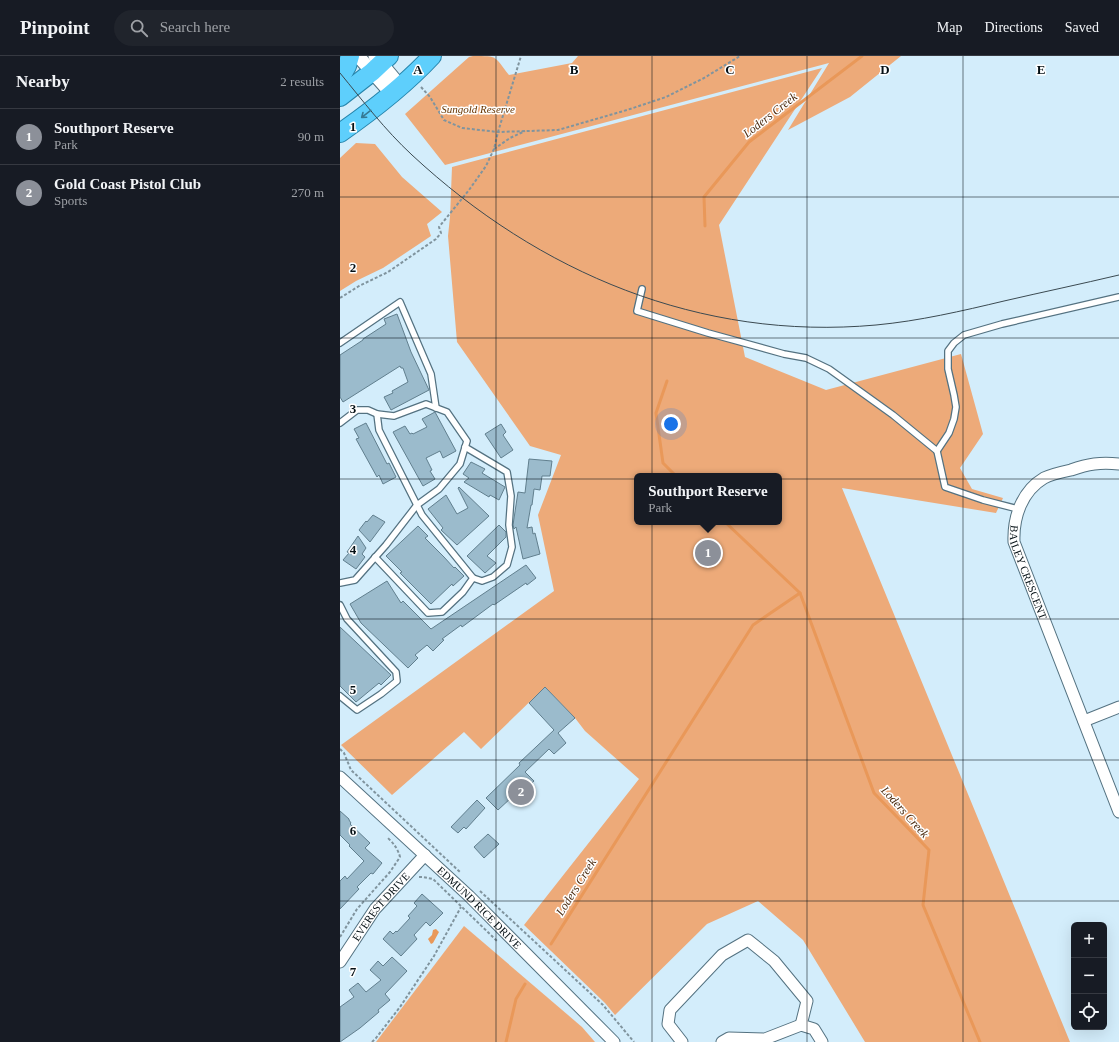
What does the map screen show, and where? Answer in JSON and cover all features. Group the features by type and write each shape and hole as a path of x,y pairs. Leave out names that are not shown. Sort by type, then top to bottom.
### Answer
{"highway":[{"path":"340,97 341,77 350,56"},
{"path":"340,133 415,73 432,56"},
{"path":"340,97 379,62"}],"street":[{"path":"358,56 379,62 395,89"},
{"name":"BAILEY CRESCENT","path":"1119,464 1096,463 1046,478 1030,490 1018,509 1014,530 1014,542 1119,812"},
{"path":"1084,721 1119,706"},
{"name":"EDMUND RICE DRIVE","path":"340,777 474,901 614,1042"},
{"name":"EVEREST DRIVE","path":"340,962 344,947 375,909 425,855"},
{"path":"682,1042 668,1024 670,1010 722,955 748,940 774,961 807,1001 801,1025"},
{"path":"722,1042 729,1038 765,1039 801,1025 814,1029 822,1042"}],"lane":[{"path":"642,289 637,312 784,354 806,358 829,369 893,415 937,451 945,487 983,500 1018,509"},
{"path":"937,451 949,433 954,419 955,401 948,363 948,351 954,343 964,335 1002,324 1119,297"},
{"path":"340,342 400,302 430,374 436,408"},
{"path":"340,424 357,410 368,410 377,414 394,416 426,404 447,412 467,441 460,464 439,489 417,505 355,580 340,584"},
{"path":"377,414 379,430 422,515 473,578 482,582 493,577 507,565 512,547 509,525 511,496 507,472 465,448"},
{"path":"375,557 428,613 442,612 463,592 473,578"},
{"path":"340,605 347,619 396,672 398,680 381,694 357,710 340,696"}],"path":[{"path":"340,298 359,286 388,272 436,239 441,233 439,227 486,166 494,149 521,56"},
{"path":"420,88 430,97 444,120 462,128 498,132 558,130 666,97 704,78 740,56"},
{"path":"494,149 510,138 526,130"},
{"path":"340,749 344,752 351,770 465,877"},
{"path":"340,937 357,909 390,872 400,857 395,844 388,838"},
{"path":"417,878 423,877 433,879 502,945"},
{"path":"476,888 603,1005 634,1042"},
{"path":"372,1042 400,1007 430,963 461,907"}],"green space":[{"name":"Sungold Reserve","path":"487,56 495,58 509,75 572,63 578,56 901,56 850,97 788,130 829,63 445,165 405,114 469,57"},
{"path":"822,68 719,225 745,357 826,390 961,354 983,434 960,468 972,489 1003,498 996,513 842,488 1070,1042 865,1042 803,940 758,901 707,924 615,1015 605,1003 524,925 639,779 585,731 575,718 545,687 481,749 464,732 392,795 341,745 554,591 538,515 561,455 530,446 457,342 448,236 452,167"},
{"path":"356,143 375,144 402,177 442,212 427,224 431,236 383,268 356,281 340,291 340,158"},
{"path":"464,926 582,1027 595,1042 376,1042"}],"shaded area":[{"path":"436,929 439,932 431,944 428,939 432,935 433,930"}],"building":[{"path":"397,314 411,352 429,390 391,410 384,397 393,393 392,391 408,382 403,368 400,366 343,402 340,397 340,355 386,324 384,319"},
{"path":"435,412 456,451 443,458 440,451 426,458 432,470 430,471 435,479 423,486 393,432 405,426 410,434 413,434 427,427 422,419"},
{"path":"366,423 387,464 389,463 396,477 383,484 379,475 377,477 356,439 359,438 354,429"},
{"path":"501,424 506,432 503,435 513,450 501,458 485,434"},
{"path":"529,459 552,461 550,476 542,476 540,490 534,489 527,528 532,527 533,534 535,533 540,554 523,559 516,527 514,529 513,525 518,492 525,493"},
{"path":"471,462 485,469 482,473 505,487 499,500 490,495 489,497 464,482 469,478 463,474"},
{"path":"459,487 489,516 457,545 441,530 443,528 428,509 446,495 457,514 468,508 458,488"},
{"path":"373,515 385,522 370,542 359,530"},
{"path":"499,525 506,532 506,537 487,556 496,563 485,573 467,556"},
{"path":"418,526 428,536 425,538 454,568 455,567 464,576 453,586 452,584 431,604 400,573 402,572 386,556"},
{"path":"358,536 366,548 362,554 365,557 356,569 343,560 349,553 347,552"},
{"path":"526,565 536,578 527,585 526,583 494,605 493,604 462,627 461,625 442,639 444,640 433,651 427,645 415,655 418,658 408,668 361,623 350,604 387,581 401,603 403,601 431,629"},
{"path":"340,627 391,675 381,685 379,683 356,702 340,686"},
{"path":"545,687 575,718 558,733 566,743 554,754 549,749 525,772 534,781 515,800 512,797 498,810 486,798 520,765 519,763 554,730 529,703"},
{"path":"477,800 485,808 466,829 464,827 458,833 451,827"},
{"path":"340,811 349,819 350,824 370,843 365,848 382,863 373,874 371,873 357,887 359,889 340,909 340,881 345,876 347,879 364,861 340,835"},
{"path":"488,834 499,844 484,858 474,847"},
{"path":"422,894 443,913 430,926 426,922 414,935 417,939 401,956 383,939 390,931 393,934 396,931 397,932 410,918 408,916 417,906 414,903"},
{"path":"392,957 407,971 385,994 390,1000 378,1010 379,1012 360,1028 340,1042 340,1007 354,997 349,990 358,983 366,992 381,980 370,970 378,961 383,966"}],"waterway":[{"name":"Loders Creek","path":"705,226 704,197 749,142 862,56"},
{"name":"Loders Creek","path":"667,381 656,413 663,463 673,473"},
{"name":"Loders Creek","path":"728,525 800,593 874,793 929,850 923,905 980,1042"},
{"name":"Loders Creek","path":"551,944 753,625 800,593"},
{"name":"Loders Creek","path":"506,1042 516,999 525,984"}],"tram line":[{"path":"340,73 383,125 412,155 461,197 513,234 568,265 626,290 685,309 747,322 811,327 876,325 940,315 1119,275"}],"place":[{"name":"Southport Reserve","path":"708,553"},
{"name":"Gold Coast Pistol Club","path":"521,792"}]}
